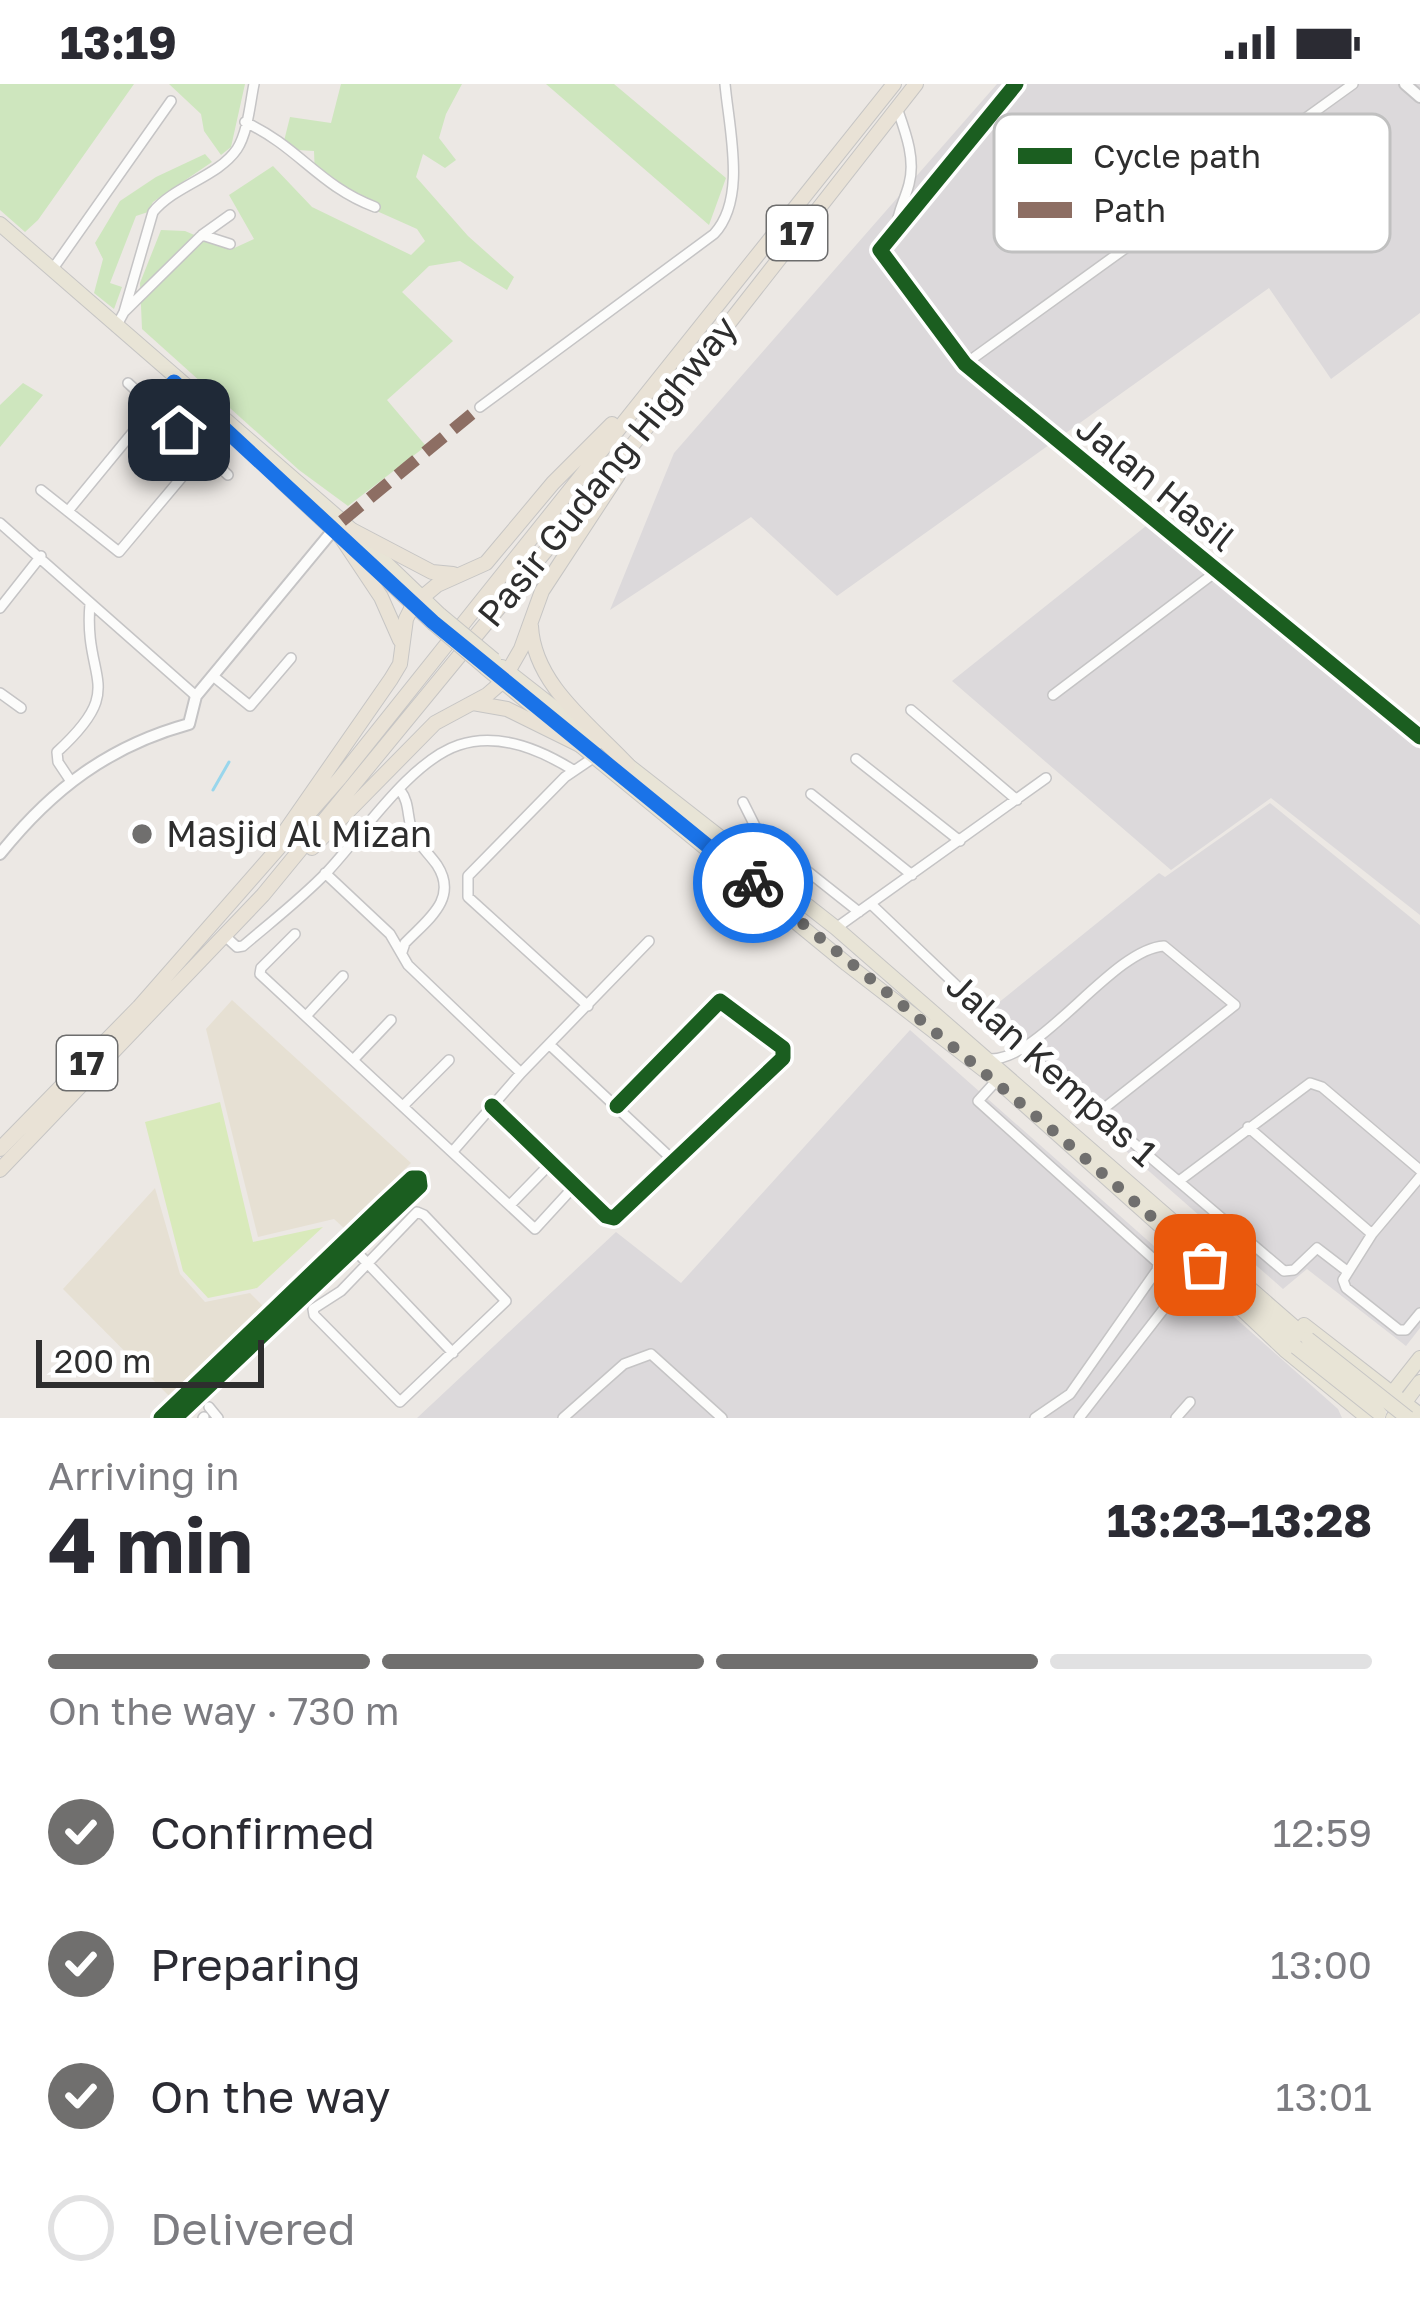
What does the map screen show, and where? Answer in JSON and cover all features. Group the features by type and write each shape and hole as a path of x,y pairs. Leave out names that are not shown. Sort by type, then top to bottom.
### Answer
{"highway":[{"name":"Pasir Gudang Highway","path":"0,1149 82,1069 254,880 894,84"},
{"name":"Pasir Gudang Highway","path":"0,1170 263,896 657,415 916,84"},
{"path":"254,880 298,807 391,679 403,651 406,619 417,602 452,577 486,562 553,483 660,377"},
{"path":"263,896 435,723 472,703 505,677 565,552 657,415"},
{"path":"341,530 432,572 468,572"},
{"path":"341,530 382,597 403,651"},
{"path":"531,615 533,647 545,675 628,765"},
{"path":"472,703 507,709 590,751"}],"main road":[{"path":"0,224 436,619 590,751 997,1080 1390,1418 1420,1382"},
{"path":"120,330 341,530"},
{"path":"505,677 628,765 836,928 989,1059 1210,1263 1277,1301 1401,1405"},
{"path":"836,928 839,949 878,987"},
{"path":"1210,1263 1228,1296 1352,1412 1370,1418 1401,1405 1420,1357"},
{"path":"1302,1343 1401,1405 1420,1412 1420,1398"},
{"path":"1358,1369 1396,1378 1420,1357"},
{"path":"1352,1412 1375,1399 1376,1382"}],"street":[{"path":"120,330 153,212 230,156 242,140 254,84"},
{"path":"480,407 714,235 728,219 733,190 725,84"},
{"path":"896,230 1016,84"},
{"path":"1311,114 1353,84"},
{"path":"1405,84 1420,97"},
{"path":"52,270 171,101"},
{"path":"896,230 911,178 911,156 897,108"},
{"path":"245,122 278,139 338,191 375,207"},
{"path":"124,312 202,235 230,215"},
{"name":"Jalan Hasil","path":"896,230 880,250 965,364 1420,737"},
{"path":"202,235 230,244"},
{"path":"965,364 1120,252"},
{"path":"68,512 174,382"},
{"path":"128,383 228,475"},
{"path":"41,490 119,552 203,452"},
{"path":"0,523 196,696"},
{"path":"0,854 70,780 119,749 189,724 196,696 341,530"},
{"path":"0,608 41,556"},
{"path":"1053,695 1217,571"},
{"path":"70,780 57,752 88,721 100,698 88,622 90,604"},
{"path":"213,676 250,706 291,658"},
{"path":"0,692 21,707"},
{"path":"911,710 1017,800"},
{"path":"226,937 237,947 243,946 325,874 400,790 443,753 470,742 494,740 515,744 573,770"},
{"path":"588,1006 468,897 465,886 468,876 590,751"},
{"path":"856,759 959,841"},
{"path":"836,928 1046,778"},
{"path":"400,790 406,796 412,832 447,886 442,903 402,952"},
{"path":"811,794 912,875"},
{"path":"743,802 758,832 857,914"},
{"path":"325,874 377,921 408,965 521,1073"},
{"name":"Jalan Kempas 1","path":"871,904 1023,1049 1284,1271 1294,1270 1317,1248 1346,1270"},
{"path":"853,943 850,929 857,914"},
{"path":"295,934 260,970 306,1016 535,1229 568,1193"},
{"path":"454,1150 649,941"},
{"path":"989,1059 1008,1058 1023,1049 1090,992 1156,946 1165,946 1233,1001 1232,1008 1098,1113"},
{"path":"306,1016 343,976"},
{"path":"493,1106 606,1216 614,1218 784,1052 720,1001 617,1106"},
{"path":"354,1059 391,1021"},
{"path":"550,1046 674,1161"},
{"path":"1018,1086 1012,1066 1023,1049"},
{"path":"404,1105 448,1060"},
{"path":"997,1080 978,1101 1158,1263 1070,1394 1036,1418"},
{"path":"1179,1181 1310,1082 1322,1087 1420,1173 1346,1270 1346,1288 1399,1330 1406,1330 1420,1313"},
{"path":"1248,1127 1372,1234"},
{"path":"510,1205 551,1162"},
{"path":"161,1418 350,1245 420,1186 419,1178 412,1178 350,1245 176,1418"},
{"path":"417,1212 506,1301 400,1402 314,1316 313,1309 369,1265 417,1212"},
{"path":"350,1245 453,1353"},
{"path":"1078,1418 1210,1263"},
{"path":"563,1418 624,1364 645,1354 656,1356 722,1418"},
{"path":"1176,1418 1190,1402"},
{"path":"205,1414 218,1418"}],"shaded area":[{"path":"997,84 1420,84 1420,313 1331,379 1269,288 837,596 751,517 610,610 674,453"},
{"path":"1146,526 1420,749 1420,915 1271,798 1171,870 952,681"},
{"path":"1270,803 1420,925 1420,1328 1406,1346 1307,1269 1283,1289 977,1020 1159,873 1165,877"},
{"path":"232,1000 411,1163 345,1229 334,1219 258,1237 206,1029"},
{"path":"910,1030 1338,1409 1342,1418 417,1418 616,1232 681,1283"},
{"path":"155,1188 180,1274 205,1302 250,1293 267,1310 173,1400 63,1289"}],"green space":[{"path":"0,84 134,84 25,232 0,210"},
{"path":"169,84 245,84 231,147 221,155 204,131 201,114"},
{"path":"341,84 462,84 439,138 456,160 445,168 423,154 416,177 468,236 514,277 507,290 460,261 429,266 402,292 453,341 387,400 426,446 348,506 299,470 142,329 140,283 161,230 185,231 230,250 254,239 229,195 273,166 312,207 411,255 425,241 417,229 332,191 315,176 314,151 282,149 290,117 331,123"},
{"path":"546,84 614,84 726,178 709,225"},
{"path":"205,154 212,162 153,202 148,212 136,216 110,283 122,287 114,309 94,293 103,259 95,243 120,201"},
{"path":"23,383 43,395 0,447 0,405"},
{"path":"220,1102 253,1242 323,1227 257,1288 208,1298 183,1271 145,1122"}],"waterway":[{"path":"213,790 229,762"}],"marked path":[{"path":"342,521 480,407"}],"cycle path":[{"path":"1016,84 880,250 965,364 1420,737"},
{"path":"492,1106 606,1216 614,1218 783,1058 783,1048 720,1001 617,1106"},
{"path":"161,1418 412,1178 419,1178 420,1186 175,1418"}],"way so far":[{"path":"753,883 847,964 997,1080 1205,1265"}],"place":[{"name":"Masjid Al Mizan","path":"142,834"}],"route":[{"path":"179,430 153,406 174,382 413,605 753,883"}]}
